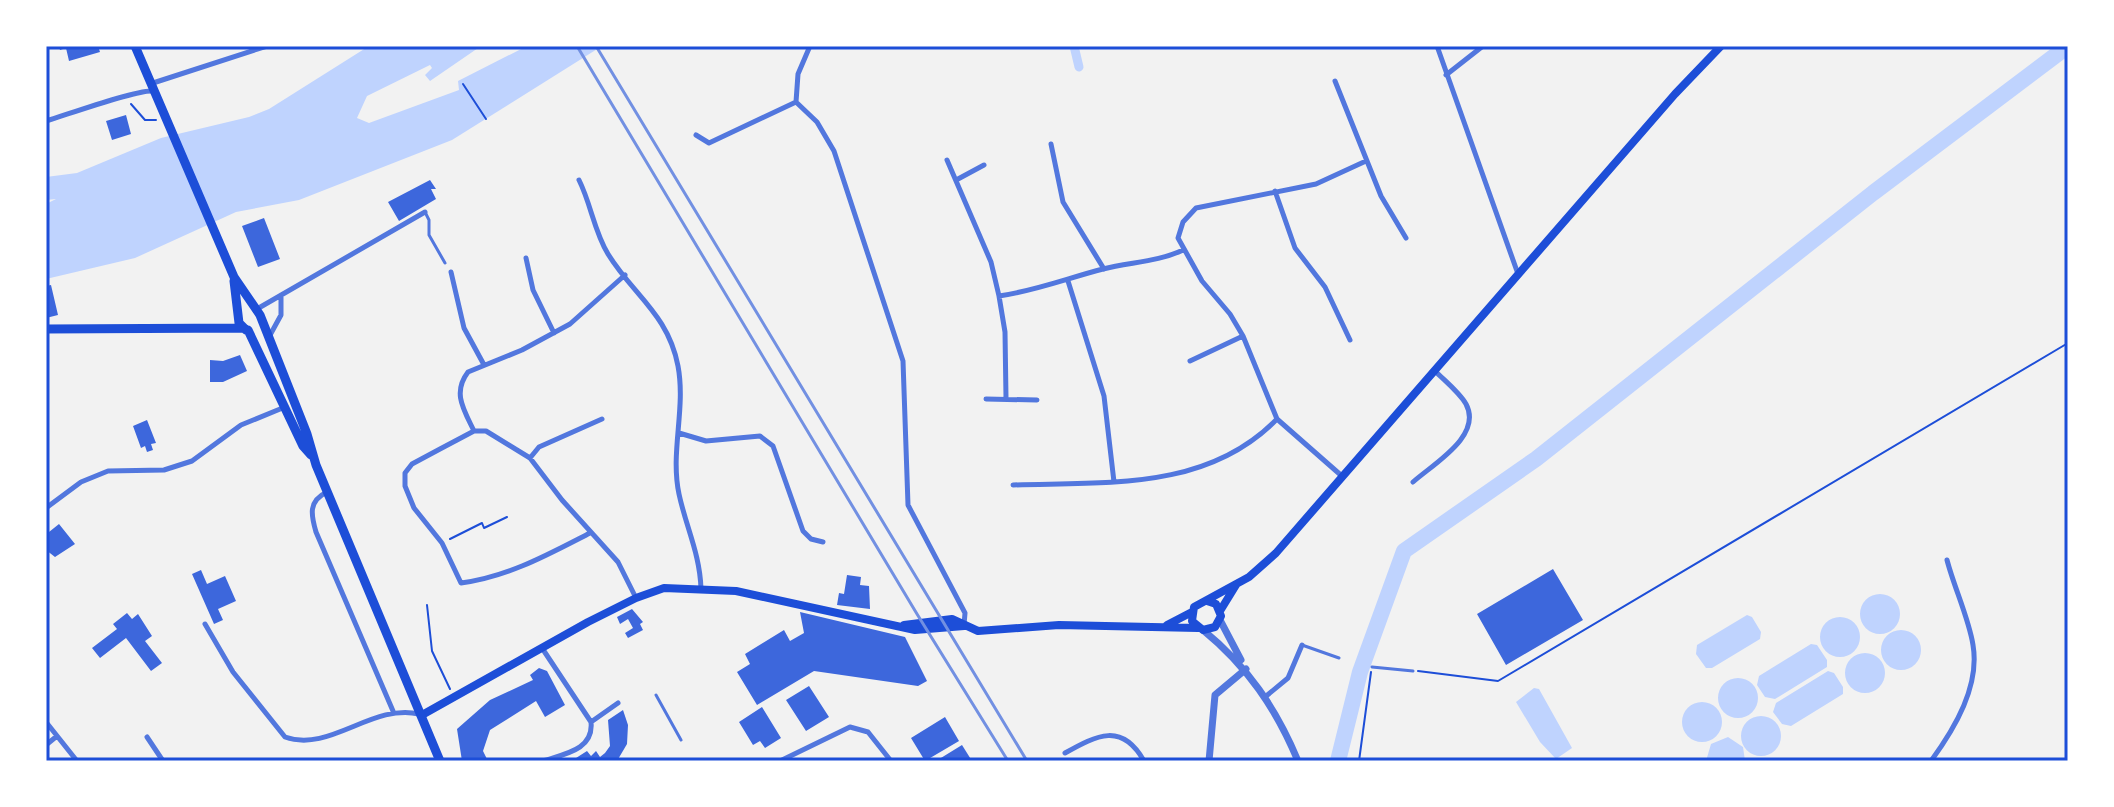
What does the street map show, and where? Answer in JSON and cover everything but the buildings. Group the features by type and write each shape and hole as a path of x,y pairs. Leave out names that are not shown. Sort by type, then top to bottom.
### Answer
{"main road":[{"path":"135,46 224,249 234,277 239,315 303,446 312,456"},
{"path":"1201,629 1192,621 1192,612 1197,603 1207,601 1237,584 1276,553 1721,46"},
{"path":"234,277 269,337 307,434 312,456 440,761"},
{"path":"223,327 254,309"},
{"path":"46,329 246,329 260,322"},
{"path":"422,715 541,647 636,598 664,588 736,591 901,625 952,619 978,631 1059,625 1215,627 1237,584"},
{"path":"1207,601 1216,604 1220,616"},
{"path":"1166,625 1192,612"}],"street":[{"path":"46,121 144,90 157,93 267,46"},
{"path":"796,102 798,74 810,46"},
{"path":"1437,46 1518,275"},
{"path":"1446,75 1483,46"},
{"path":"1335,81 1366,161 1406,238"},
{"path":"696,135 709,143 796,102"},
{"path":"796,102 817,122 834,151 903,361 908,505 963,610 964,626"},
{"path":"1051,144 1063,202 1104,269"},
{"path":"947,160 958,179 991,262 1005,332 1006,398"},
{"path":"1343,477 1277,419 1243,336 1183,250 1178,238 1196,208 1316,184 1366,161"},
{"path":"958,179 984,165"},
{"path":"579,180 604,247 647,300 672,343 681,382 675,464 678,494 696,545 701,589"},
{"path":"1275,191 1295,248 1325,287 1350,340"},
{"path":"254,309 425,212"},
{"path":"999,296 1068,281 1104,269 1167,257 1183,250"},
{"path":"526,258 533,290 554,333"},
{"path":"451,272 464,328 483,363"},
{"path":"474,431 459,390 468,372 483,363 522,350 570,324 625,275"},
{"path":"1068,281 1104,396 1114,482"},
{"path":"269,337 281,315 281,294"},
{"path":"1190,361 1243,336"},
{"path":"1413,482 1461,440 1469,424 1465,402 1435,370"},
{"path":"986,399 1037,400"},
{"path":"46,508 81,482 108,471 164,470 192,461 241,425 286,407"},
{"path":"530,458 539,447 602,419"},
{"path":"1013,485 1149,481 1224,458 1247,445 1277,419"},
{"path":"590,533 521,566 483,580 461,583 442,543 414,508 405,486 405,473 412,464 474,431 486,431 530,458 590,533 618,562 636,598"},
{"path":"679,433 706,441 760,436 773,446 803,531 811,539 823,542"},
{"path":"327,492 318,496 312,506 316,532 393,711"},
{"path":"1931,761 1966,700 1974,670 1973,643 1947,560"},
{"path":"1220,616 1298,761"},
{"path":"205,624 233,672 285,737 298,742 314,740 393,711 422,715"},
{"path":"1201,629 1246,669"},
{"path":"1265,697 1288,678 1302,645"},
{"path":"541,647 591,722 592,732 583,746 543,761"},
{"path":"1209,761 1215,695 1246,669"},
{"path":"591,722 618,703"},
{"path":"46,722 77,761"},
{"path":"780,761 850,727 868,732 891,761"},
{"path":"1065,753 1098,735 1117,735 1135,745 1144,761"},
{"path":"46,745 57,736"},
{"path":"147,737 163,761"}],"lane":[{"path":"425,212 429,220 429,235 445,263"},
{"path":"1302,645 1339,658"},
{"path":"1372,667 1413,671"},
{"path":"656,695 681,740"}],"path":[{"path":"463,84 486,119"},
{"path":"129,95 129,101 143,118 154,121"},
{"path":"1413,671 1498,681 2068,343"},
{"path":"442,543 482,523 484,528 507,517"},
{"path":"427,605 432,651 450,689"},
{"path":"1359,761 1372,667"}],"water":[{"path":"369,46 481,46 430,81 425,75 432,68 430,65 367,96 357,118 369,123 459,90 458,81 527,46 602,46 452,140 299,200 236,212 135,258 46,279 46,204 56,199 46,200 46,177 77,173 161,138 249,117 269,109"},
{"path":"1880,594 1894,600 1900,614 1894,628 1880,634 1866,628 1860,614 1866,600"},
{"path":"1747,615 1752,617 1761,632 1760,639 1712,668 1706,668 1696,654 1697,645"},
{"path":"1840,617 1854,623 1860,637 1854,651 1840,657 1826,651 1820,637 1826,623"},
{"path":"1901,630 1915,636 1921,650 1915,664 1901,670 1887,664 1881,650 1887,636"},
{"path":"1811,644 1817,645 1827,660 1827,667 1775,699 1765,697 1757,685 1759,676"},
{"path":"1865,653 1879,659 1885,673 1879,687 1865,693 1851,687 1845,673 1851,659"},
{"path":"1828,671 1834,673 1843,687 1843,694 1791,726 1782,724 1773,712 1776,703"},
{"path":"1738,678 1752,684 1758,698 1752,712 1738,718 1724,712 1718,698 1724,684"},
{"path":"1534,688 1539,689 1572,748 1556,759 1540,742 1516,702"},
{"path":"1702,702 1716,708 1722,722 1716,736 1702,742 1688,736 1682,722 1688,708"},
{"path":"1761,716 1775,722 1781,736 1775,750 1761,756 1747,750 1741,736 1747,722"},
{"path":"1728,737 1743,747 1745,761 1706,761 1711,744"}],"waterway":[{"path":"1074,46 1079,67"},
{"path":"1338,761 1360,672 1404,551 1536,459 1873,193 2068,46"},
{"path":"1340,757 1341,761"}],"railway":[{"path":"577,46 1008,761"},
{"path":"596,46 1027,761"}]}
